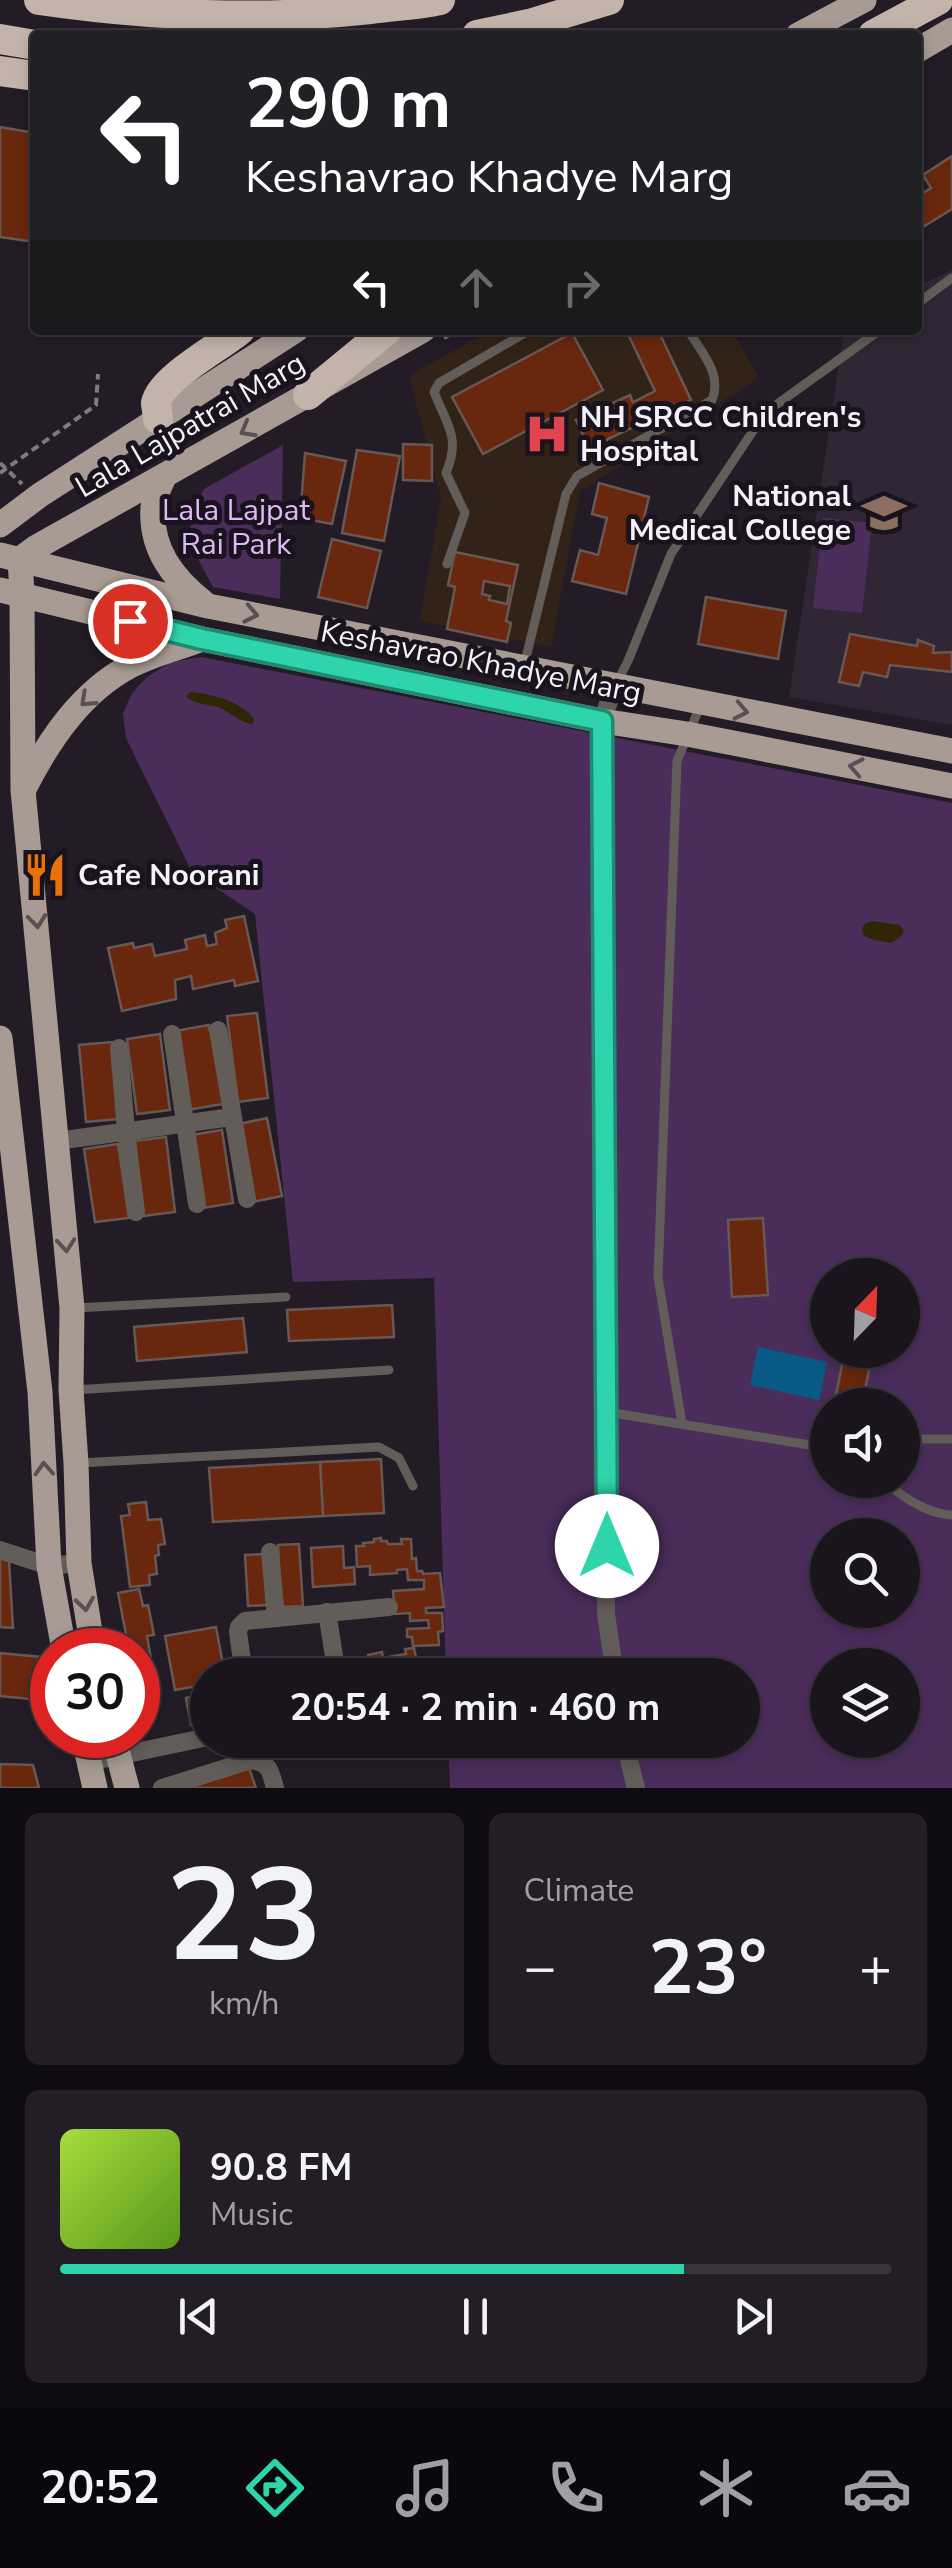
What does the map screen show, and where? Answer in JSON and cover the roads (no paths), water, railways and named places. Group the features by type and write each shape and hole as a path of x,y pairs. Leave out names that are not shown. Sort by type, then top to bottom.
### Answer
{"highway":[{"path":"39,0 194,16 312,15 440,0"},
{"path":"501,30 609,0"},
{"path":"881,30 938,0"},
{"path":"0,39 30,44"},
{"path":"0,71 30,75"},
{"path":"158,419 156,404 163,390 233,335"},
{"path":"308,395 381,335"}],"main road":[{"path":"807,30 864,0"},
{"path":"922,48 952,30"},
{"name":"Lala Lajpatrai Marg","path":"0,525 40,495 288,335"},
{"name":"Lala Lajpatrai Marg","path":"10,557 34,548 164,477 414,335"},
{"path":"164,477 153,504 154,533 164,559 180,583 208,606"},
{"path":"10,557 23,790 72,1308 71,1390 79,1563 89,1628"},
{"name":"Keshavrao Khadye Marg","path":"10,557 208,606 952,752"},
{"name":"Keshavrao Khadye Marg","path":"11,592 202,639 602,721 952,786"},
{"path":"23,790 46,747 70,716 96,692 129,666 202,639"},
{"path":"0,1038 40,1392 49,1566 60,1628"},
{"path":"5,1084 51,1080"},
{"path":"88,1758 95,1788"},
{"path":"119,1758 127,1788"}],"street":[{"path":"612,1658 606,1614 602,721 614,687"},
{"path":"218,1030 247,1199"},
{"path":"172,1034 196,1204"},
{"path":"119,1048 136,1212"},
{"path":"57,1141 232,1116"},
{"path":"40,1392 71,1390"},
{"path":"0,1550 49,1566 79,1563"},
{"path":"270,1552 276,1618"},
{"path":"241,1658 238,1632 242,1623 389,1606"},
{"path":"327,1612 334,1658"},
{"path":"160,1742 190,1739"},
{"path":"89,1762 96,1758"},
{"path":"628,1758 636,1788"},
{"path":"162,1788 251,1760 263,1762 274,1788"}],"lane":[{"path":"922,300 952,278"},
{"path":"447,564 465,513 446,473 455,444 434,392 439,383 521,335"},
{"path":"523,668 566,494 576,476 712,400 717,388 715,373 691,335"},
{"path":"614,687 671,554 765,413 873,335"},
{"path":"682,1424 658,1277 677,761 701,702"},
{"path":"72,1308 286,1298"},
{"path":"71,1390 389,1370"},
{"path":"607,1412 810,1445"},
{"path":"920,1439 952,1440"},
{"path":"76,1463 379,1447 399,1458 413,1486"},
{"path":"908,1498 952,1515"}],"water":[{"path":"758,1347 810,1358 810,1368 826,1368 822,1388 810,1388 810,1398 750,1385"}],"place":[{"name":"NH SRCC Children's Hospital","path":"547,434"},
{"name":"National Medical College","path":"884,513"},
{"name":"Cafe Noorani","path":"45,875"}],"park label":[{"name":"Lala Lajpat Rai Park","path":"236,527"}]}
